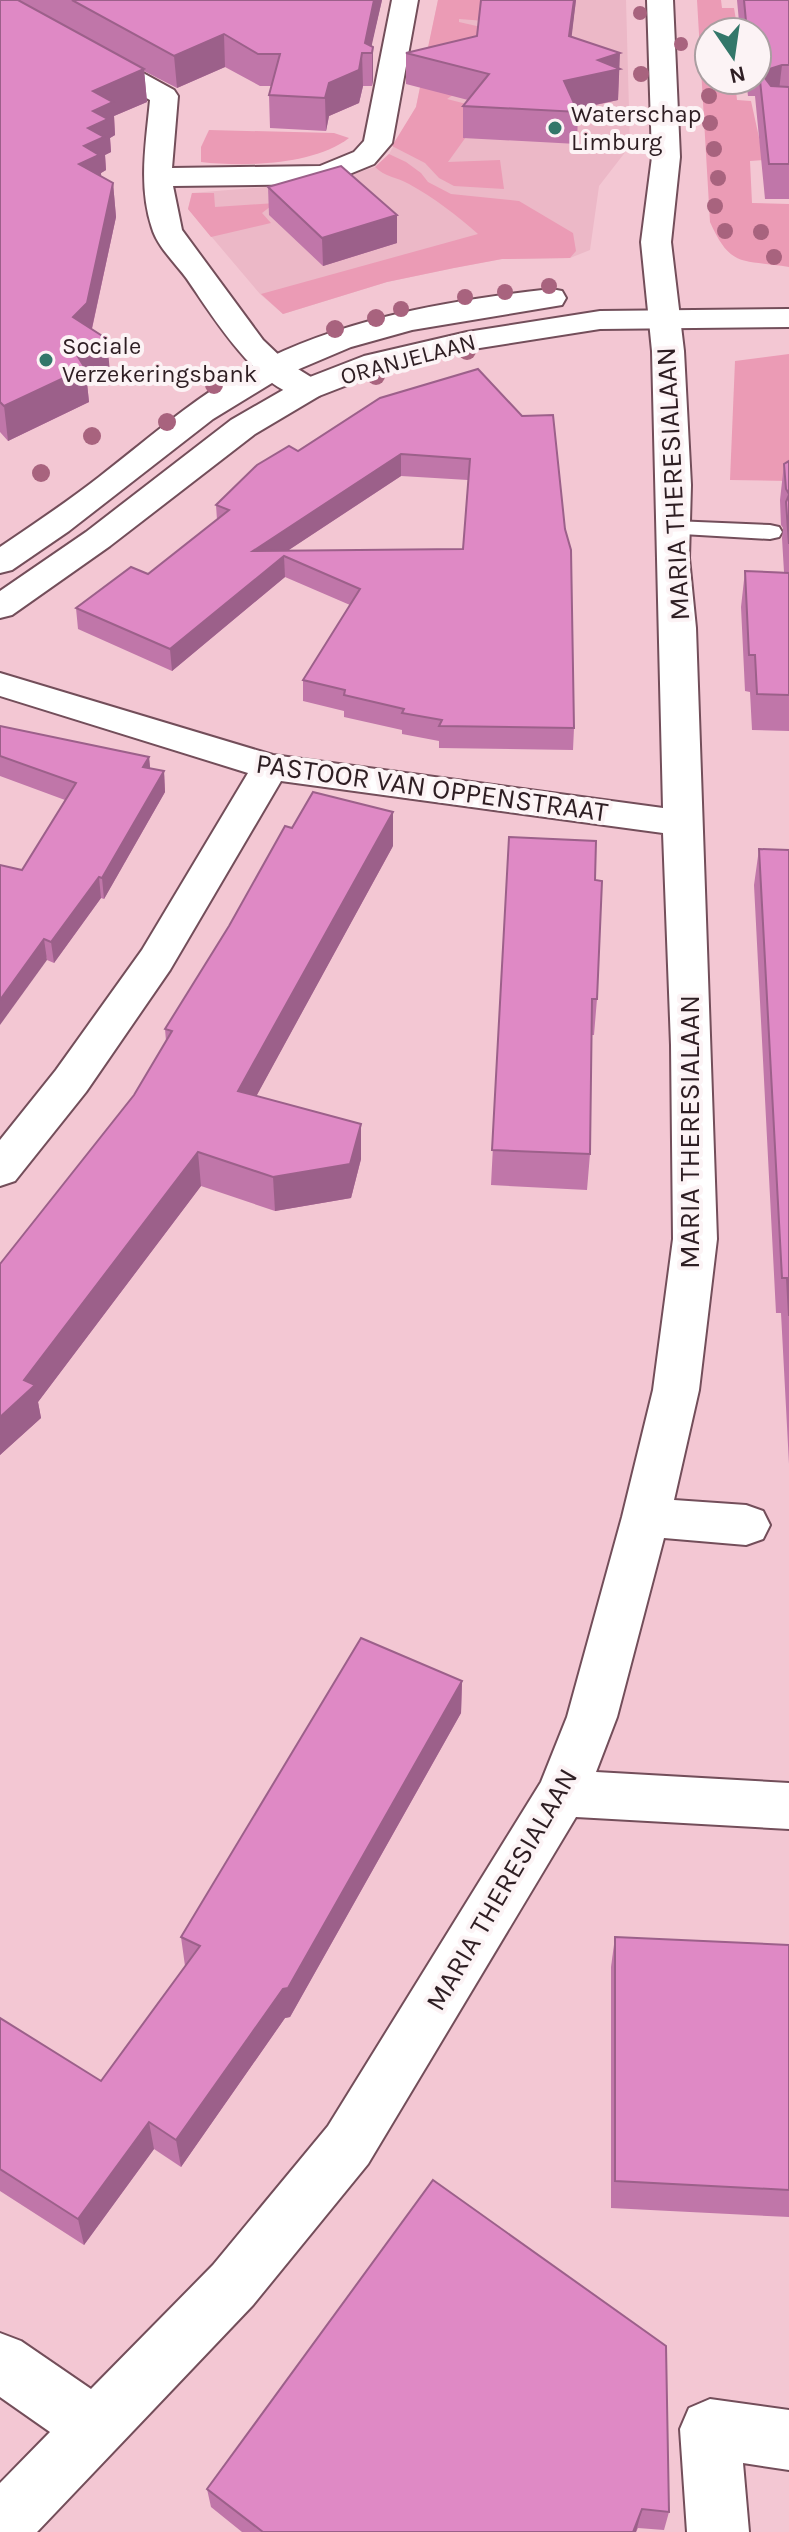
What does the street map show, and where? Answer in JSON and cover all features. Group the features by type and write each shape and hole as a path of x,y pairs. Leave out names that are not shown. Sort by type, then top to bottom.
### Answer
{"street":[{"path":"157,177 325,175 364,158 378,143 405,0"},
{"name":"MARIA THERESIALAAN","path":"0,2527 233,2285 348,2145 562,1793 592,1717 646,1517 676,1390 695,1239 692,1045 682,823 678,628 672,558 674,528 668,351 656,242 666,157 660,0"},
{"path":"0,6 164,96 157,177 167,231 252,347 274,368 308,389"},
{"name":"ORANJELAAN","path":"0,563 88,501 213,405 274,368 367,332 464,309 548,298 661,305 789,299"},
{"name":"ORANJELAAN","path":"0,607 98,539 243,427 308,389 375,363 467,341 600,320 661,305 717,321 789,318"},
{"name":"PASTOOR VAN OPPENSTRAAT","path":"0,684 270,767 682,823"},
{"path":"0,1170 71,1081 156,960 270,767"},
{"path":"646,1517 746,1525"},
{"path":"562,1793 789,1806"},
{"path":"0,2362 95,2427"},
{"path":"718,2532 710,2429 789,2440"}],"lane":[{"path":"674,528 770,532"}],"shaded area":[{"path":"438,0 626,0 630,146 599,186 590,250 570,258 502,259 454,268 387,282 283,314 260,294 188,209 192,193 328,182 375,167 389,154 416,107"},
{"path":"438,0 502,0 498,22 459,19 459,22 481,27 475,54 427,52"},
{"path":"697,0 721,0 722,8 734,8 735,16 698,16"},
{"path":"426,58 463,88 447,99 486,109 448,162 500,160 504,189 454,186 439,178 425,163 392,146 416,107"},
{"path":"703,96 737,96 737,100 751,101 764,160 750,161 752,203 789,204 789,267 749,262 732,255 717,237 710,222"},
{"path":"209,130 334,133 349,138 317,154 298,159 257,164 201,162 201,147"},
{"path":"389,154 406,162 428,182 451,194 519,201 573,233 576,251 570,258 502,259 387,282 283,314 261,294 478,234 427,195 375,167"},
{"path":"192,193 214,193 215,207 275,203 262,213 271,223 211,237 188,209"},
{"path":"789,354 789,481 730,480 735,361"}],"building":[{"path":"0,0 18,0 144,69 93,91 113,102 93,111 108,119 88,128 104,137 84,146 99,155 79,164 113,183 87,303 73,317 107,339 75,352 85,368 4,406 0,402"},
{"path":"72,0 374,0 365,43 373,47 372,53 362,53 359,70 329,83 325,98 269,95 280,54 258,54 224,34 174,56"},
{"path":"481,0 574,0 569,36 620,53 598,60 620,69 564,81 578,112 463,106 489,74 406,53 477,36"},
{"path":"744,0 789,0 789,65 773,68 773,16 746,16"},
{"path":"773,86 789,87 789,164 769,164 762,96 773,96"},
{"path":"341,166 397,215 322,238 268,187"},
{"path":"478,369 522,416 553,415 565,529 571,550 574,728 439,726 442,720 402,713 404,709 344,695 345,690 303,680 360,589 284,556 170,649 76,608 131,567 148,574 229,510 216,505 257,465 289,446 298,451 380,398","holes":["401,454 470,459 463,549 253,551"]},
{"path":"789,461 789,494 784,464"},
{"path":"789,495 789,544 786,502"},
{"path":"745,571 789,573 789,695 757,694 755,655 749,655"},
{"path":"0,726 149,757 143,767 164,771 102,878 99,877 51,942 44,939 0,1000 0,865 22,870 76,783 0,756"},
{"path":"313,792 393,812 238,1091 361,1124 350,1164 273,1177 198,1152 24,1380 35,1385 0,1417 0,1264 134,1095 172,1031 165,1029 229,926 285,826 292,828"},
{"path":"509,837 596,841 595,880 602,881 597,999 592,999 590,1154 492,1150"},
{"path":"759,849 789,850 789,1316 787,1278 782,1278"},
{"path":"361,1638 462,1681 288,1988 283,1989 176,2140 149,2122 78,2219 0,2169 0,2018 101,2081 200,1946 181,1937"},
{"path":"615,1937 789,1945 789,2190 615,2181"},
{"path":"433,2180 666,2346 669,2512 642,2509 633,2532 263,2532 207,2489"}],"place":[{"name":"Waterschap Limburg","path":"555,128"},
{"name":"Sociale Verzekeringsbank","path":"46,360"}]}
